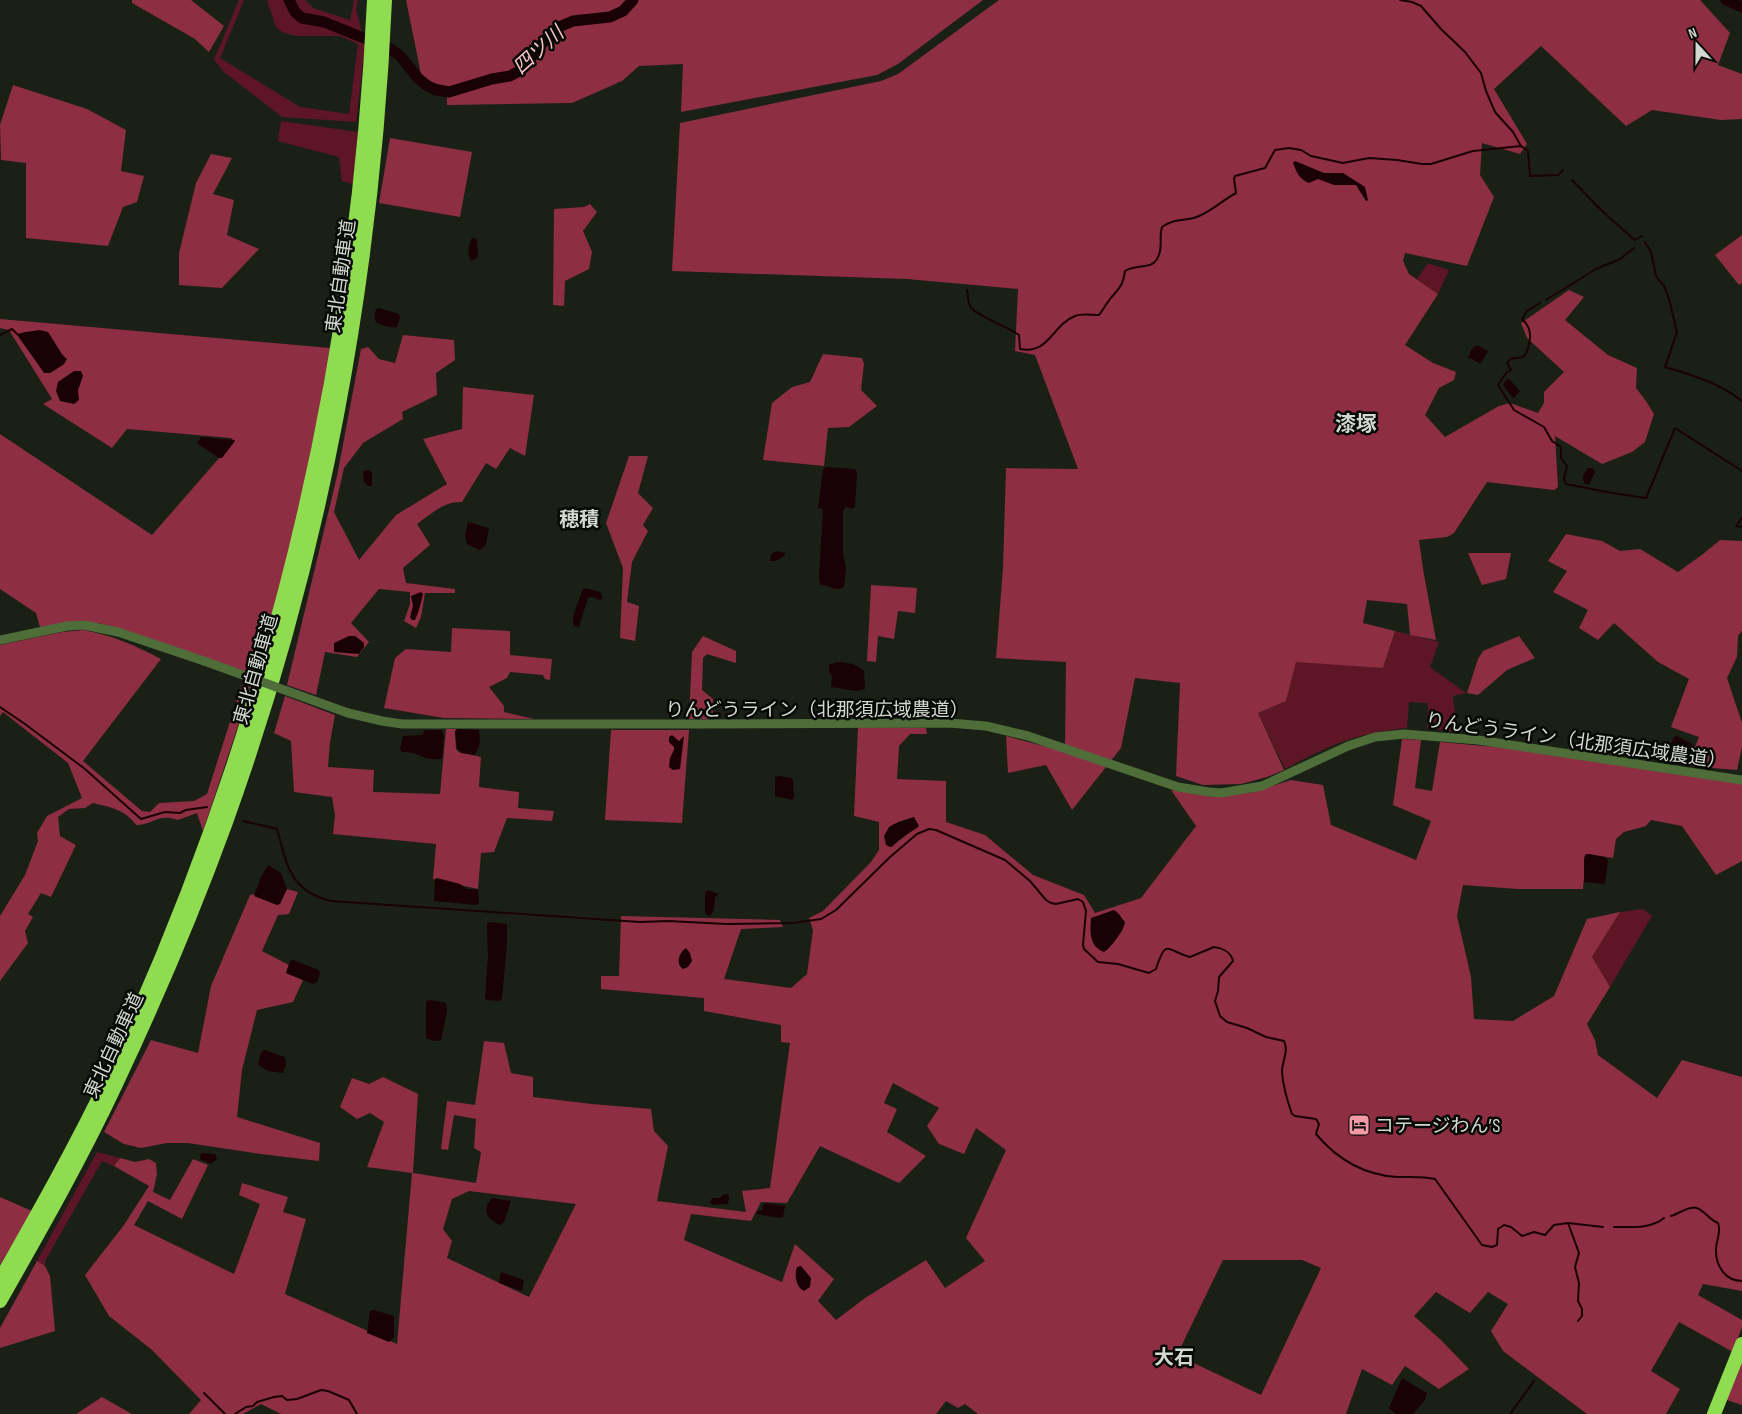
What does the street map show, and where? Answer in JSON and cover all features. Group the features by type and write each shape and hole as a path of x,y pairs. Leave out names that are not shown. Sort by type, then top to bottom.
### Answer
{"highway":[{"name":"東北自動車道","path":"374,0 378,27"},
{"name":"東北自動車道","path":"0,1280 41,1207 108,1078 151,983 201,861 261,679 303,525 322,438 354,241 376,62 378,27 385,0"},
{"name":"東北自動車道","path":"0,1301 91,1136 161,987 190,918 228,818 268,692 299,584 313,526 345,368 366,223 377,117 376,62"},
{"path":"1714,1414 1742,1344"}],"street":[{"name":"りんどうライン（北那須広域農道）","path":"0,640 67,626 84,625 118,632 348,713 402,724 949,722 986,726 1028,736 1178,787 1215,793 1262,786 1348,746 1375,737 1404,734 1478,740 1742,780"}],"shaded area":[{"path":"132,0 191,0 224,26 209,52 195,39 132,3"},
{"path":"239,0 244,0 220,58 300,107 349,114 358,44 340,36 295,36 282,32 276,27 267,0 305,0 313,8 350,20 354,0 358,0 356,9 365,45 356,122 282,117 224,72 214,60"},
{"path":"406,0 983,0 898,64 877,75 681,112 683,64 639,66 622,81 572,103 447,105 447,86 433,83 421,74"},
{"path":"999,0 1700,0 1730,33 1718,65 1742,74 1742,119 1721,120 1652,110 1626,126 1541,46 1494,89 1527,144 1520,154 1482,143 1480,175 1494,197 1467,266 1405,253 1403,261 1409,274 1438,294 1405,345 1433,363 1456,372 1454,380 1439,388 1425,415 1445,437 1499,406 1510,403 1538,413 1544,403 1544,392 1564,372 1527,338 1521,323 1569,290 1584,297 1565,320 1608,355 1637,368 1636,388 1654,414 1645,442 1632,452 1602,464 1555,436 1558,487 1554,490 1487,482 1454,533 1447,537 1419,540 1436,640 1410,635 1407,604 1367,600 1363,623 1395,631 1383,668 1296,662 1286,701 1258,713 1284,770 1267,777 1241,784 1203,785 1176,776 1180,683 1135,678 1121,748 1072,810 1046,765 1008,773 1006,736 1062,751 1065,744 1066,662 996,658 1003,568 1006,468 1078,469 1035,355 1015,351 1018,289 907,279 672,271 680,123 881,81 898,74"},
{"path":"13,85 87,109 126,130 121,171 144,176 137,202 123,207 108,246 26,238 26,163 1,160 0,125"},
{"path":"281,121 358,132 353,184 342,181 339,157 278,141"},
{"path":"390,138 472,152 460,217 379,203"},
{"path":"211,154 232,158 213,194 234,200 227,235 259,249 222,288 179,285 179,253 196,183"},
{"path":"1295,161 1324,173 1343,173 1365,187 1368,200 1366,201 1356,185 1334,185 1318,179 1309,183 1297,173 1293,163"},
{"path":"590,204 597,212 583,231 592,252 589,269 565,281 564,306 553,305 554,209 584,207"},
{"path":"1742,235 1742,283 1739,285 1715,255"},
{"path":"472,238 477,239 478,254 476,259 471,261 468,249"},
{"path":"1428,263 1449,270 1438,294 1417,279"},
{"path":"379,308 399,314 397,327 380,325 376,322 376,309"},
{"path":"0,319 330,348 326,378 289,555 255,675 122,629 98,623 40,627 36,613 0,589 0,434 152,535 234,441 231,438 127,429 112,448 43,404 52,399 9,330 0,328","holes":["26,332 50,335 61,352 64,364 50,373 44,372 17,335"]},
{"path":"40,330 48,332 67,359 64,364 50,373 44,373 17,334"},
{"path":"403,335 454,340 455,360 436,373 437,395 402,412 403,419 363,443 344,468 334,512 359,560 396,515 447,484 423,439 462,429 463,387 534,395 525,456 510,448 496,469 486,463 462,502 455,502 444,506 417,524 430,545 403,568 406,583 455,589 455,593 425,593 421,617 416,628 404,621 410,604 410,592 379,589 351,623 369,642 357,657 325,652 316,695 287,685 337,476 361,349 368,347 379,359 395,363"},
{"path":"1477,345 1488,351 1481,363 1471,358 1468,359 1471,350"},
{"path":"823,354 862,358 864,364 861,390 877,406 849,427 828,428 824,466 763,460 772,403 792,387 810,382"},
{"path":"74,371 81,371 83,376 78,390 79,400 74,404 60,401 56,391 58,382"},
{"path":"1509,379 1520,391 1514,398 1503,385"},
{"path":"201,437 235,441 222,458 219,458 197,443"},
{"path":"629,456 648,456 638,493 653,508 643,525 648,531 632,562 627,602 639,606 635,641 620,638 623,568 606,523"},
{"path":"826,467 855,469 857,472 855,507 853,509 846,507 843,511 843,554 846,568 844,587 838,589 820,585 819,576 823,509 818,508 823,470"},
{"path":"1588,468 1593,468 1595,472 1589,485 1584,483 1583,476"},
{"path":"369,470 372,473 372,486 368,486 364,482 363,471"},
{"path":"468,522 489,528 486,544 482,549 479,550 467,544 465,535"},
{"path":"1566,534 1602,541 1620,551 1640,549 1678,572 1720,540 1742,541 1742,631 1738,636 1737,657 1727,678 1742,723 1742,747 1737,770 1687,766 1699,737 1671,727 1689,679 1658,662 1614,623 1598,640 1579,628 1588,610 1553,592 1567,571 1548,561"},
{"path":"776,551 786,553 775,561 770,561 771,554"},
{"path":"1468,553 1511,553 1506,579 1482,585"},
{"path":"871,585 917,588 915,613 898,611 894,639 878,636 876,662 867,661"},
{"path":"586,588 600,592 603,598 600,600 588,598 579,627 574,626 574,612 583,589"},
{"path":"421,592 423,594 419,610 415,620 412,620 410,617 413,606 411,596"},
{"path":"452,628 510,631 510,655 552,659 550,680 545,679 543,675 510,672 507,678 489,687 504,706 504,712 534,719 444,718 384,708 395,658 406,649 451,652"},
{"path":"84,630 124,642 161,659 83,761 142,811 150,812 159,803 194,801 207,794 243,681 252,684 203,831 197,813 178,820 165,818 136,825 122,813 93,803 85,808 69,809 58,817 60,836 76,845 51,897 41,893 28,914 33,917 25,931 28,943 0,981 0,916 25,875 38,841 37,833 47,816 82,798 68,763 3,712 0,716 0,645 62,632"},
{"path":"1395,631 1439,642 1430,667 1466,693 1453,696 1457,732 1427,728 1428,703 1409,702 1407,728 1373,733 1344,741 1285,769 1258,713 1286,701 1296,661 1383,668"},
{"path":"349,636 355,636 364,643 364,647 359,654 334,652 334,643"},
{"path":"703,636 736,651 736,663 707,654 703,658 702,690 713,699 713,719 689,719 692,652"},
{"path":"1519,636 1535,658 1507,670 1478,695 1467,693 1478,659 1483,651"},
{"path":"837,662 851,664 864,671 865,689 856,691 831,687 832,676 829,671 829,665"},
{"path":"285,696 335,715 328,767 374,770 373,792 440,794 446,729 457,729 455,732 456,749 459,752 481,757 479,787 519,792 518,808 554,811 552,821 507,818 494,852 481,853 478,889 433,879 436,844 333,834 335,815 332,797 294,792 291,741 274,733"},
{"path":"858,727 926,728 927,734 910,734 899,746 897,779 946,781 946,822 985,835 1033,875 1084,895 1095,913 1141,898 1196,826 1171,790 1214,797 1253,792 1291,780 1323,785 1331,825 1416,860 1431,821 1393,805 1402,739 1421,740 1415,788 1432,791 1440,742 1506,748 1742,784 1742,861 1716,875 1682,826 1651,820 1646,826 1624,832 1616,839 1613,858 1586,854 1583,889 1518,889 1463,885 1457,916 1471,977 1474,1019 1513,1021 1554,996 1587,919 1620,912 1592,957 1610,987 1587,1024 1595,1040 1598,1055 1657,1098 1682,1060 1742,1077 1742,1291 1703,1284 1698,1295 1742,1320 1742,1327 1733,1352 1679,1322 1651,1371 1680,1389 1666,1414 1587,1414 1503,1351 1491,1331 1508,1304 1488,1292 1470,1313 1436,1292 1414,1316 1469,1369 1439,1389 1405,1366 1392,1385 1362,1369 1346,1414 978,1414 965,1404 958,1408 946,1401 936,1414 281,1414 261,1404 243,1414 189,1414 201,1400 152,1350 109,1316 85,1275 124,1225 149,1186 114,1166 120,1158 135,1162 149,1159 156,1163 157,1174 153,1192 170,1200 193,1159 208,1165 182,1219 148,1201 134,1225 234,1274 260,1204 239,1195 242,1183 288,1197 283,1212 306,1219 285,1294 397,1344 412,1173 367,1167 384,1122 370,1113 357,1119 340,1107 352,1078 369,1084 383,1077 418,1094 413,1173 476,1183 481,1152 474,1148 476,1119 454,1115 448,1150 441,1149 447,1101 475,1105 484,1041 504,1043 511,1073 533,1077 533,1097 651,1109 654,1131 668,1146 657,1201 746,1212 742,1191 770,1188 790,1043 781,1042 781,1025 704,1011 704,998 601,989 601,976 619,976 621,916 780,920 783,927 741,929 724,979 791,988 807,974 813,930 809,918 823,911 871,862 879,850 879,822 854,816","holes":["914,817 917,828 888,847 898,822","1091,918 1124,920 1125,923 1122,931 1107,950 1091,930","893,1083 939,1108 927,1126 939,1144 964,1154 976,1128 1006,1150 966,1238 985,1261 945,1288 926,1260 865,1298 836,1320 818,1301 834,1279 795,1244 782,1282 684,1240 691,1214 751,1221 761,1202 787,1203 820,1146 899,1183 926,1156 887,1132 897,1109 884,1103","469,1191 576,1204 529,1297 447,1258 452,1241 443,1229 452,1199","1223,1260 1302,1260 1321,1268 1261,1395 1177,1355"]},
{"path":"457,729 479,730 479,747 474,755 461,753 457,749 455,731"},
{"path":"425,730 441,730 443,732 442,758 432,759 414,753 401,752 403,736 422,735"},
{"path":"611,730 689,730 682,823 605,820"},
{"path":"672,735 679,741 684,736 680,769 673,770 669,767 670,758 674,750 674,747 669,742 669,737"},
{"path":"1677,736 1692,744 1685,765 1662,761 1674,737"},
{"path":"779,776 793,780 794,797 792,800 775,796 775,777"},
{"path":"914,817 919,826 893,846 886,845 884,836 889,827"},
{"path":"1585,855 1605,857 1608,860 1605,884 1584,882 1584,859"},
{"path":"268,865 281,873 287,889 280,904 277,905 254,896"},
{"path":"435,879 460,884 467,889 478,889 479,903 476,905 434,901"},
{"path":"287,889 298,892 289,914 278,915 262,951 289,965 286,973 303,980 293,1002 257,1010 242,1070 237,1117 320,1143 319,1161 188,1143 167,1143 141,1148 124,1144 104,1132 151,1040 198,1053 211,986 250,895 254,894 277,905"},
{"path":"708,890 719,894 715,897 714,909 711,915 708,916 705,913 705,893"},
{"path":"1643,909 1652,916 1610,987 1592,957 1620,912"},
{"path":"1114,910 1125,923 1111,946 1104,952 1099,950 1093,942 1091,918"},
{"path":"489,922 507,924 502,999 500,1001 487,1000 485,998 488,958 487,925"},
{"path":"686,948 690,953 692,961 688,967 683,969 679,964 679,958"},
{"path":"293,960 319,970 317,982 313,984 286,973 290,961"},
{"path":"426,1001 446,1003 447,1011 441,1040 434,1041 426,1038"},
{"path":"264,1050 285,1057 286,1063 283,1073 268,1071 258,1065 261,1053"},
{"path":"97,1152 120,1158 114,1166 102,1161 45,1261 45,1266 37,1261"},
{"path":"201,1153 215,1154 217,1159 211,1164 200,1159"},
{"path":"728,1194 728,1204 712,1205 710,1202 712,1198 720,1198 722,1195"},
{"path":"0,1197 32,1211 0,1265"},
{"path":"492,1198 511,1201 504,1222 500,1225 491,1220 486,1210"},
{"path":"767,1203 785,1206 783,1217 757,1214 756,1212 762,1210 763,1205"},
{"path":"37,1261 45,1266 50,1276 55,1331 0,1348 0,1328"},
{"path":"801,1266 811,1278 810,1287 804,1291 797,1284 796,1277 797,1267"},
{"path":"501,1272 524,1280 522,1291 499,1283"},
{"path":"374,1310 394,1316 394,1337 389,1342 367,1333 370,1311"},
{"path":"1742,1356 1742,1405 1724,1399"},
{"path":"1402,1378 1427,1393 1425,1400 1413,1414 1396,1414 1389,1408"},
{"path":"102,1397 132,1414 76,1414"}],"waterway":[{"name":"四ツ川","path":"289,0 295,12 302,18 324,22 391,49 401,57 426,85 436,90 449,92 492,79 510,76 521,70 545,40 559,27 573,21 610,17 623,11 633,0"},
{"path":"1400,0 1421,6 1465,52 1481,73 1495,112 1513,132 1521,146"},
{"name":"四ツ川","path":"1726,0 1742,7"},
{"path":"967,290 969,304 973,310 1019,335 1020,349 1030,350 1038,348 1067,320 1084,314 1099,315 1120,286 1125,271 1131,268 1151,265 1158,258 1161,248 1162,227 1172,222 1199,216 1236,193 1235,176 1265,168 1275,150 1289,148 1301,150 1311,156 1343,163 1369,158 1431,164 1473,151 1521,146 1528,151 1530,176 1558,175 1563,170"},
{"path":"1572,180 1630,236 1635,240 1642,236"},
{"path":"1645,242 1651,252 1656,276 1664,286 1669,299 1677,332 1665,367 1715,384 1742,401"},
{"path":"1546,300 1596,269 1620,259 1634,248"},
{"path":"1540,303 1527,311 1522,319 1530,333 1527,351 1523,357 1512,359 1507,363 1511,370 1506,373 1498,385 1514,410 1544,427 1552,441 1561,447 1561,458 1567,466 1564,479 1566,484 1646,498 1675,428 1742,471"},
{"path":"0,335 12,329 17,334"},
{"path":"1742,518 1736,526 1742,527"},
{"path":"0,707 85,769 141,819 165,812 180,813 186,810 207,807"},
{"path":"243,821 277,829 292,875 307,891 317,897 331,901 640,922 668,921 726,924 793,923 821,919 836,910 890,857 917,834 929,829 936,830 1005,860 1030,881 1046,900 1051,903 1056,904 1078,899 1083,902 1086,911 1083,945 1084,949 1098,962 1118,964 1149,973 1156,969 1162,953 1168,949 1190,957 1214,947 1223,949 1233,961 1219,977 1215,1001 1220,1016 1227,1022 1247,1028 1266,1037 1284,1041 1286,1049 1282,1072 1292,1114 1316,1119 1319,1124 1316,1134 1333,1151 1352,1164 1385,1176 1435,1179 1482,1245 1492,1247 1497,1245 1498,1229 1504,1225 1511,1227 1522,1236 1534,1232 1545,1235 1554,1225 1568,1223 1579,1253 1575,1267 1579,1283 1578,1301 1582,1309 1582,1316 1578,1321"},
{"path":"1671,1216 1686,1209 1695,1208 1718,1223 1716,1257 1720,1268 1731,1279 1742,1281"},
{"path":"1614,1227 1647,1226 1664,1218"},
{"path":"1568,1223 1603,1227"},
{"path":"1510,1414 1534,1381"},
{"path":"235,1414 246,1407 253,1406 257,1402 274,1397 282,1396 287,1400 297,1399 321,1390 349,1400 357,1414"},
{"path":"204,1393 225,1414"}],"place":[{"name":"コテージわん’S","path":"1359,1125"}],"district":[{"name":"漆塚","path":"1356,424"},
{"name":"穂積","path":"579,519"},
{"name":"大石","path":"1174,1357"}]}
